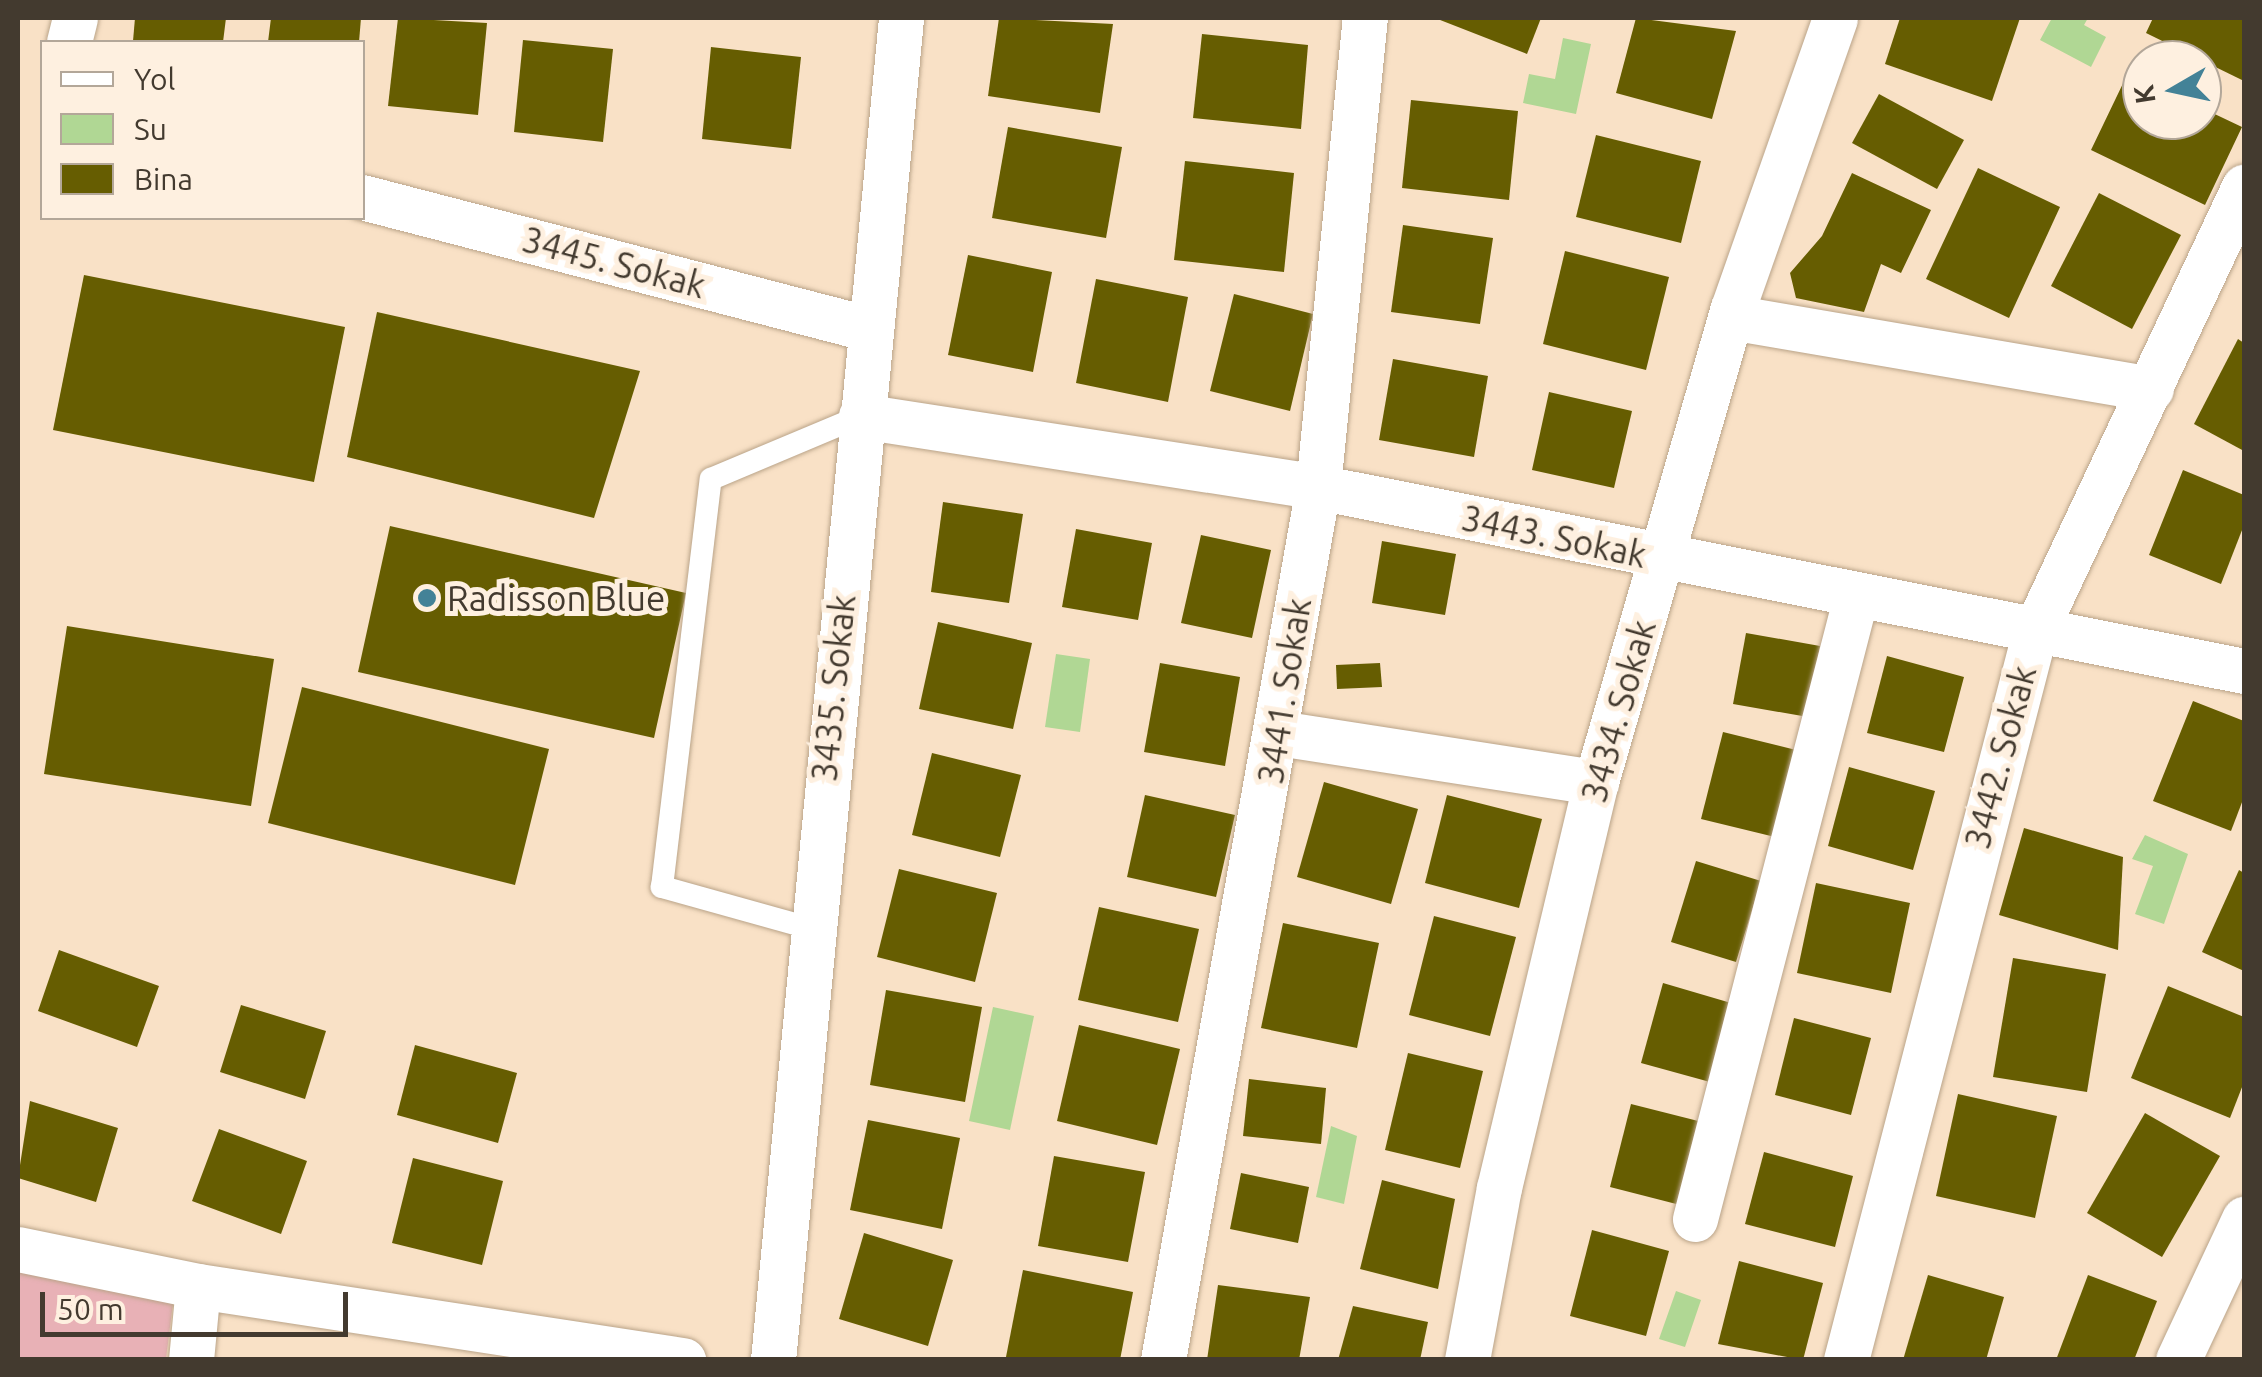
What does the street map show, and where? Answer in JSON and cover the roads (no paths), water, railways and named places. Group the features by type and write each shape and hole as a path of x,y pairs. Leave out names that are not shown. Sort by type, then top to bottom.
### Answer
{"street":[{"name":"3435. Sokak","path":"773,1360 866,328 901,18"},
{"name":"3441. Sokak","path":"1163,1360 1278,733 1318,487 1366,18"},
{"name":"3434. Sokak","path":"1468,1360 1498,1188 1596,782 1731,317 1835,18"},
{"name":"3442. Sokak","path":"1846,1360 2035,631 2244,188"},
{"name":"3445. Sokak","path":"365,198 866,328"},
{"path":"1731,317 2151,389"},
{"name":"3443. Sokak","path":"860,416 1318,487 1661,559 2244,671"},
{"path":"1695,1220 1856,596"},
{"path":"1278,733 1596,782"},
{"path":"2178,1360 2244,1219"},
{"path":"18,1249 198,1286 683,1360"},
{"path":"191,1360 198,1286"}],"lane":[{"path":"810,928 662,887 711,479 860,416"}],"water":[{"path":"2052,18 2088,18 2084,25 2106,37 2091,67 2040,40"},
{"path":"1563,38 1591,44 1576,114 1523,103 1529,74 1555,79"},
{"path":"1056,654 1090,659 1080,732 1045,727"},
{"path":"2145,835 2188,854 2164,924 2135,914 2153,866 2132,859"},
{"path":"993,1007 1034,1016 1010,1130 969,1121"},
{"path":"1331,1126 1357,1136 1344,1204 1316,1197"},
{"path":"1676,1291 1701,1300 1685,1347 1659,1339"}],"place":[{"name":"Radisson Blue","path":"427,598"}]}
